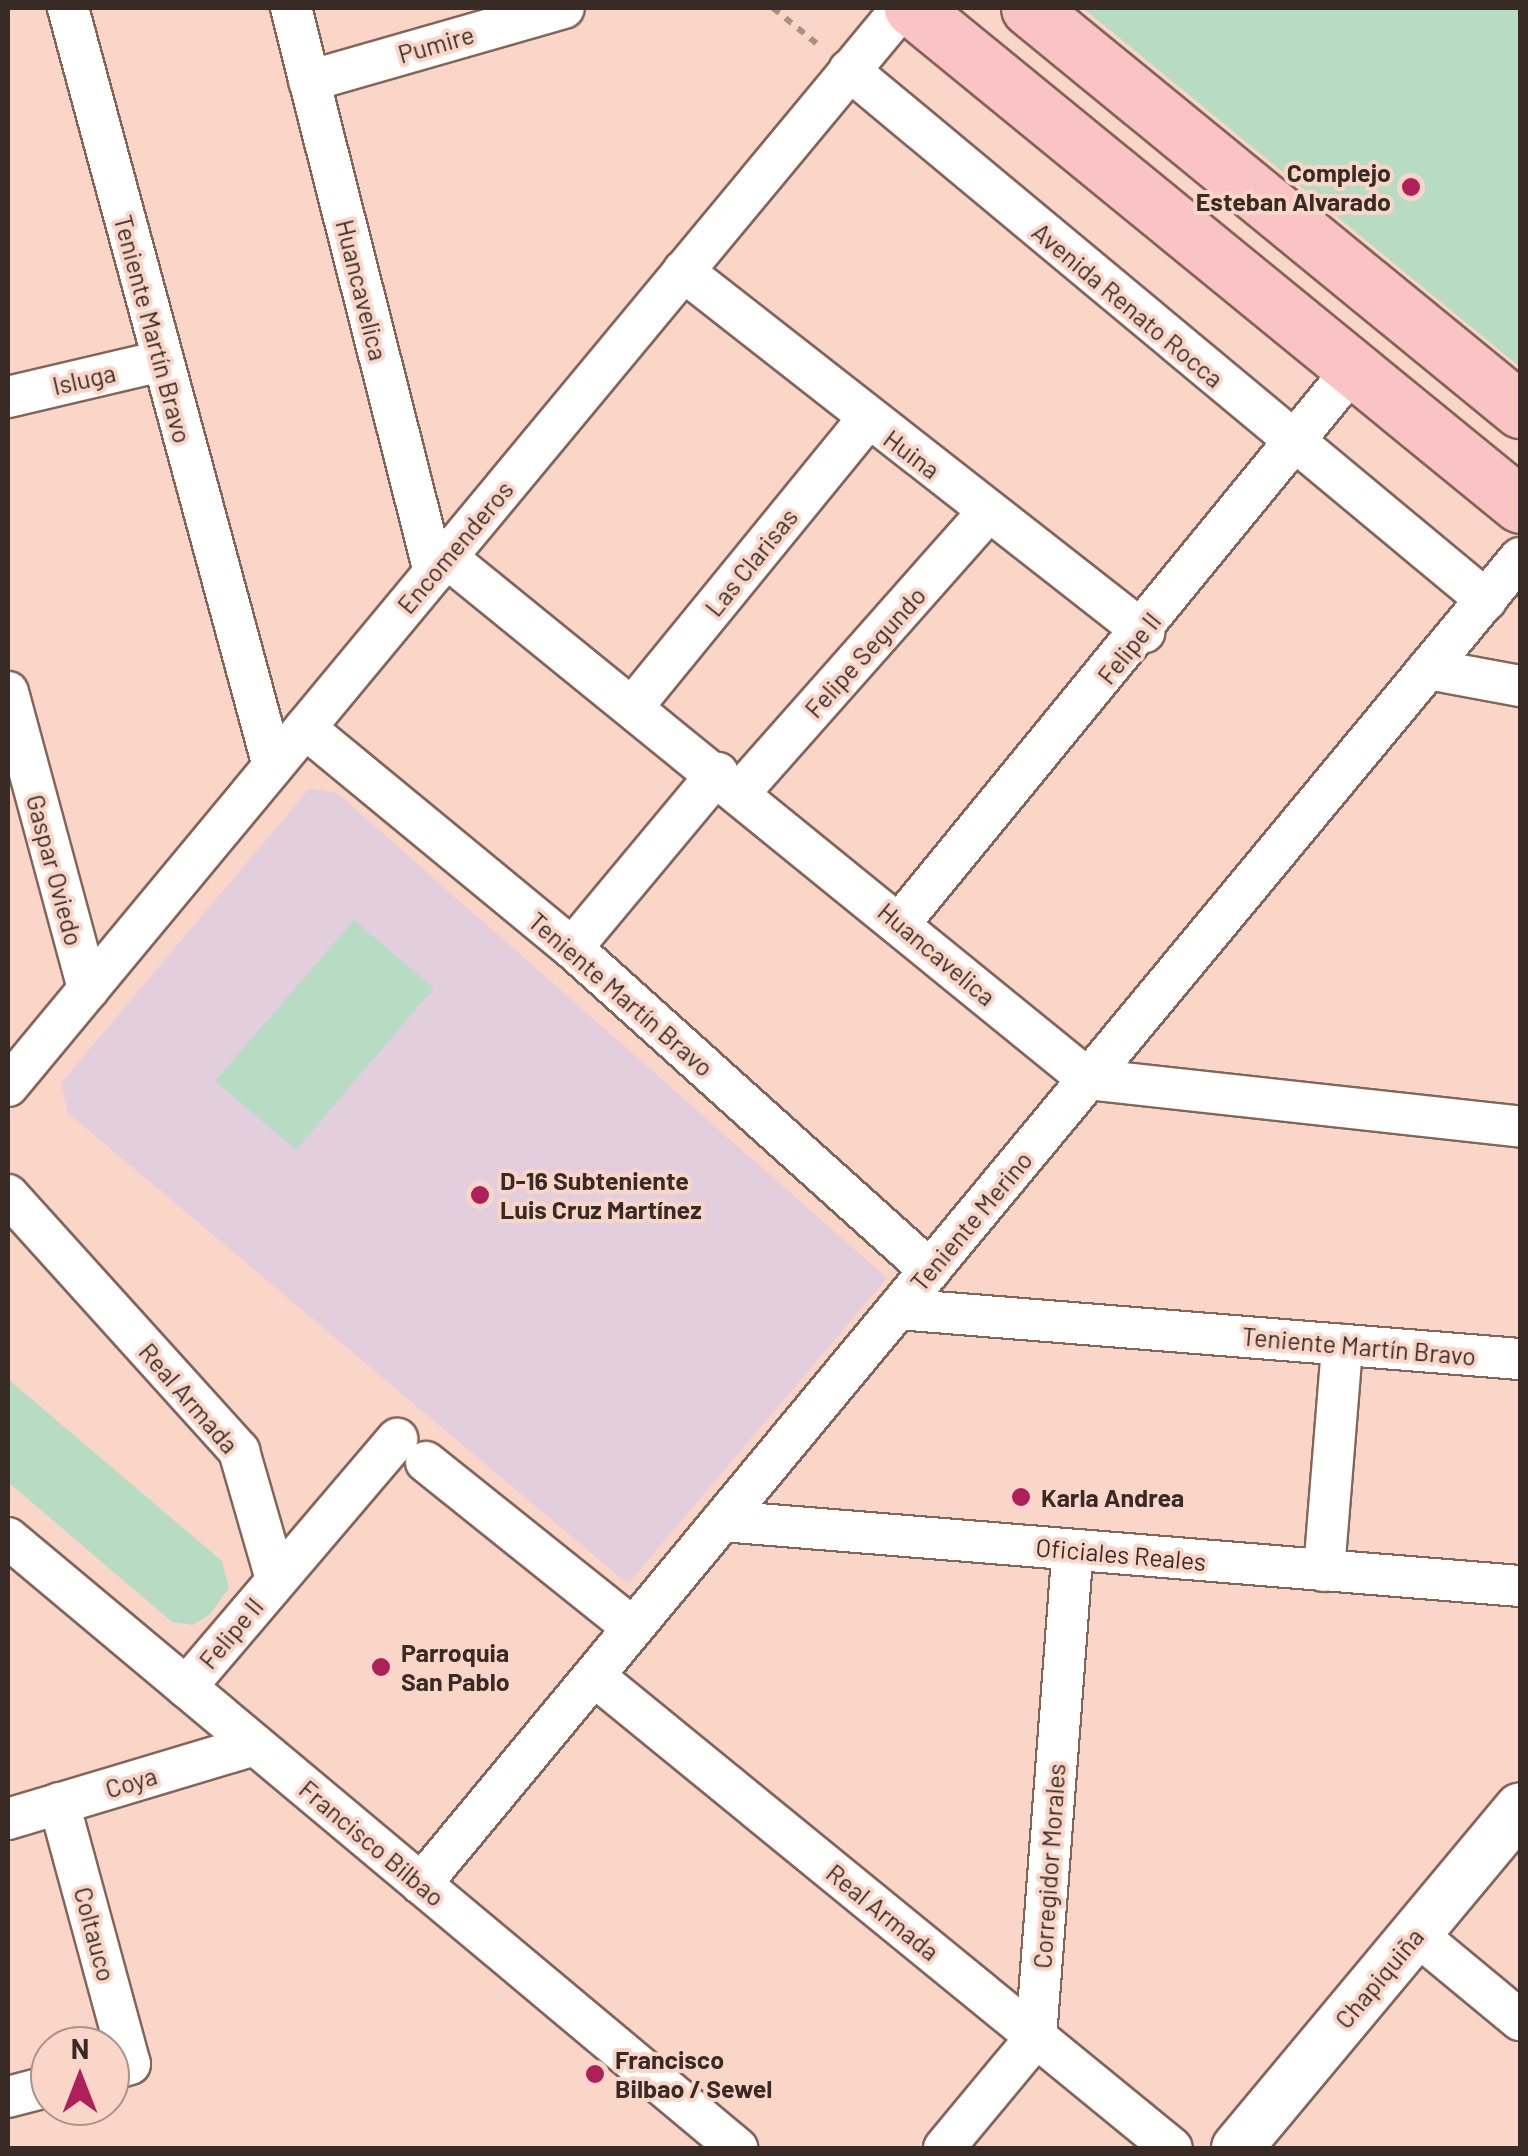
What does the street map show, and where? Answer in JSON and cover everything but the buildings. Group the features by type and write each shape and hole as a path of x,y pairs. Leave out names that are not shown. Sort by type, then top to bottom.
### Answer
{"main road":[{"path":"912,8 1520,506"},
{"path":"1029,8 1520,410"}],"street":[{"name":"Teniente Martín Bravo","path":"68,8 273,766"},
{"name":"Huancavelica","path":"290,8 440,565 635,704 1088,1079"},
{"name":"Pumire","path":"309,81 564,8"},
{"name":"Encomenderos","path":"8,1086 902,8"},
{"name":"Avenida Renato Rocca","path":"849,70 1486,600"},
{"name":"Huina","path":"683,271 867,420 1144,632"},
{"name":"Isluga","path":"8,398 161,361"},
{"name":"Felipe II","path":"900,924 1144,632 1354,369"},
{"name":"Las Clarisas","path":"635,704 867,420"},
{"name":"Felipe Segundo","path":"572,948 988,512"},
{"name":"Teniente Merino","path":"422,1884 1520,558"},
{"path":"1428,669 1520,686"},
{"name":"Gaspar Oviedo","path":"8,692 88,989"},
{"name":"Teniente Martín Bravo","path":"304,728 572,948 930,1270"},
{"path":"1088,1079 1520,1127"},
{"name":"Real Armada","path":"8,1195 240,1451 276,1579"},
{"name":"Teniente Martín Bravo","path":"898,1309 1520,1359"},
{"path":"1324,1571 1342,1345"},
{"path":"276,1579 412,1450 633,1628"},
{"name":"Oficiales Reales","path":"722,1521 1520,1586"},
{"name":"Francisco Bilbao","path":"8,1538 422,1884 727,2147"},
{"name":"Corregidor Morales","path":"1036,2037 1073,1550"},
{"name":"Felipe II","path":"186,1687 276,1579"},
{"name":"Real Armada","path":"594,1676 1172,2148"},
{"name":"Coya","path":"8,1819 255,1745"},
{"name":"Coltauco","path":"59,1803 111,2026"},
{"name":"Chapiquiña","path":"1237,2148 1520,1808"},
{"path":"1416,1934 1520,2020"},
{"path":"944,2148 1036,2037"}],"path":[{"path":"772,8 849,70"}],"shaded area":[{"name":"D-16 Subteniente Luis Cruz Martínez","path":"309,789 336,792 887,1278 628,1584 68,1113 61,1083"}],"green space":[{"name":"Complejo Esteban Alvarado","path":"1083,8 1520,8 1520,367"},
{"path":"354,920 434,988 296,1150 215,1081"},
{"path":"8,1379 222,1561 229,1588 210,1614 193,1625 172,1622 8,1482"}],"place":[{"name":"Complejo Esteban Alvarado","path":"1411,187"},
{"name":"D-16 Subteniente Luis Cruz Martínez","path":"480,1195"},
{"name":"Karla Andrea","path":"1021,1497"},
{"name":"Parroquia San Pablo","path":"381,1667"},
{"name":"Francisco Bilbao / Sewel","path":"595,2074"}]}
